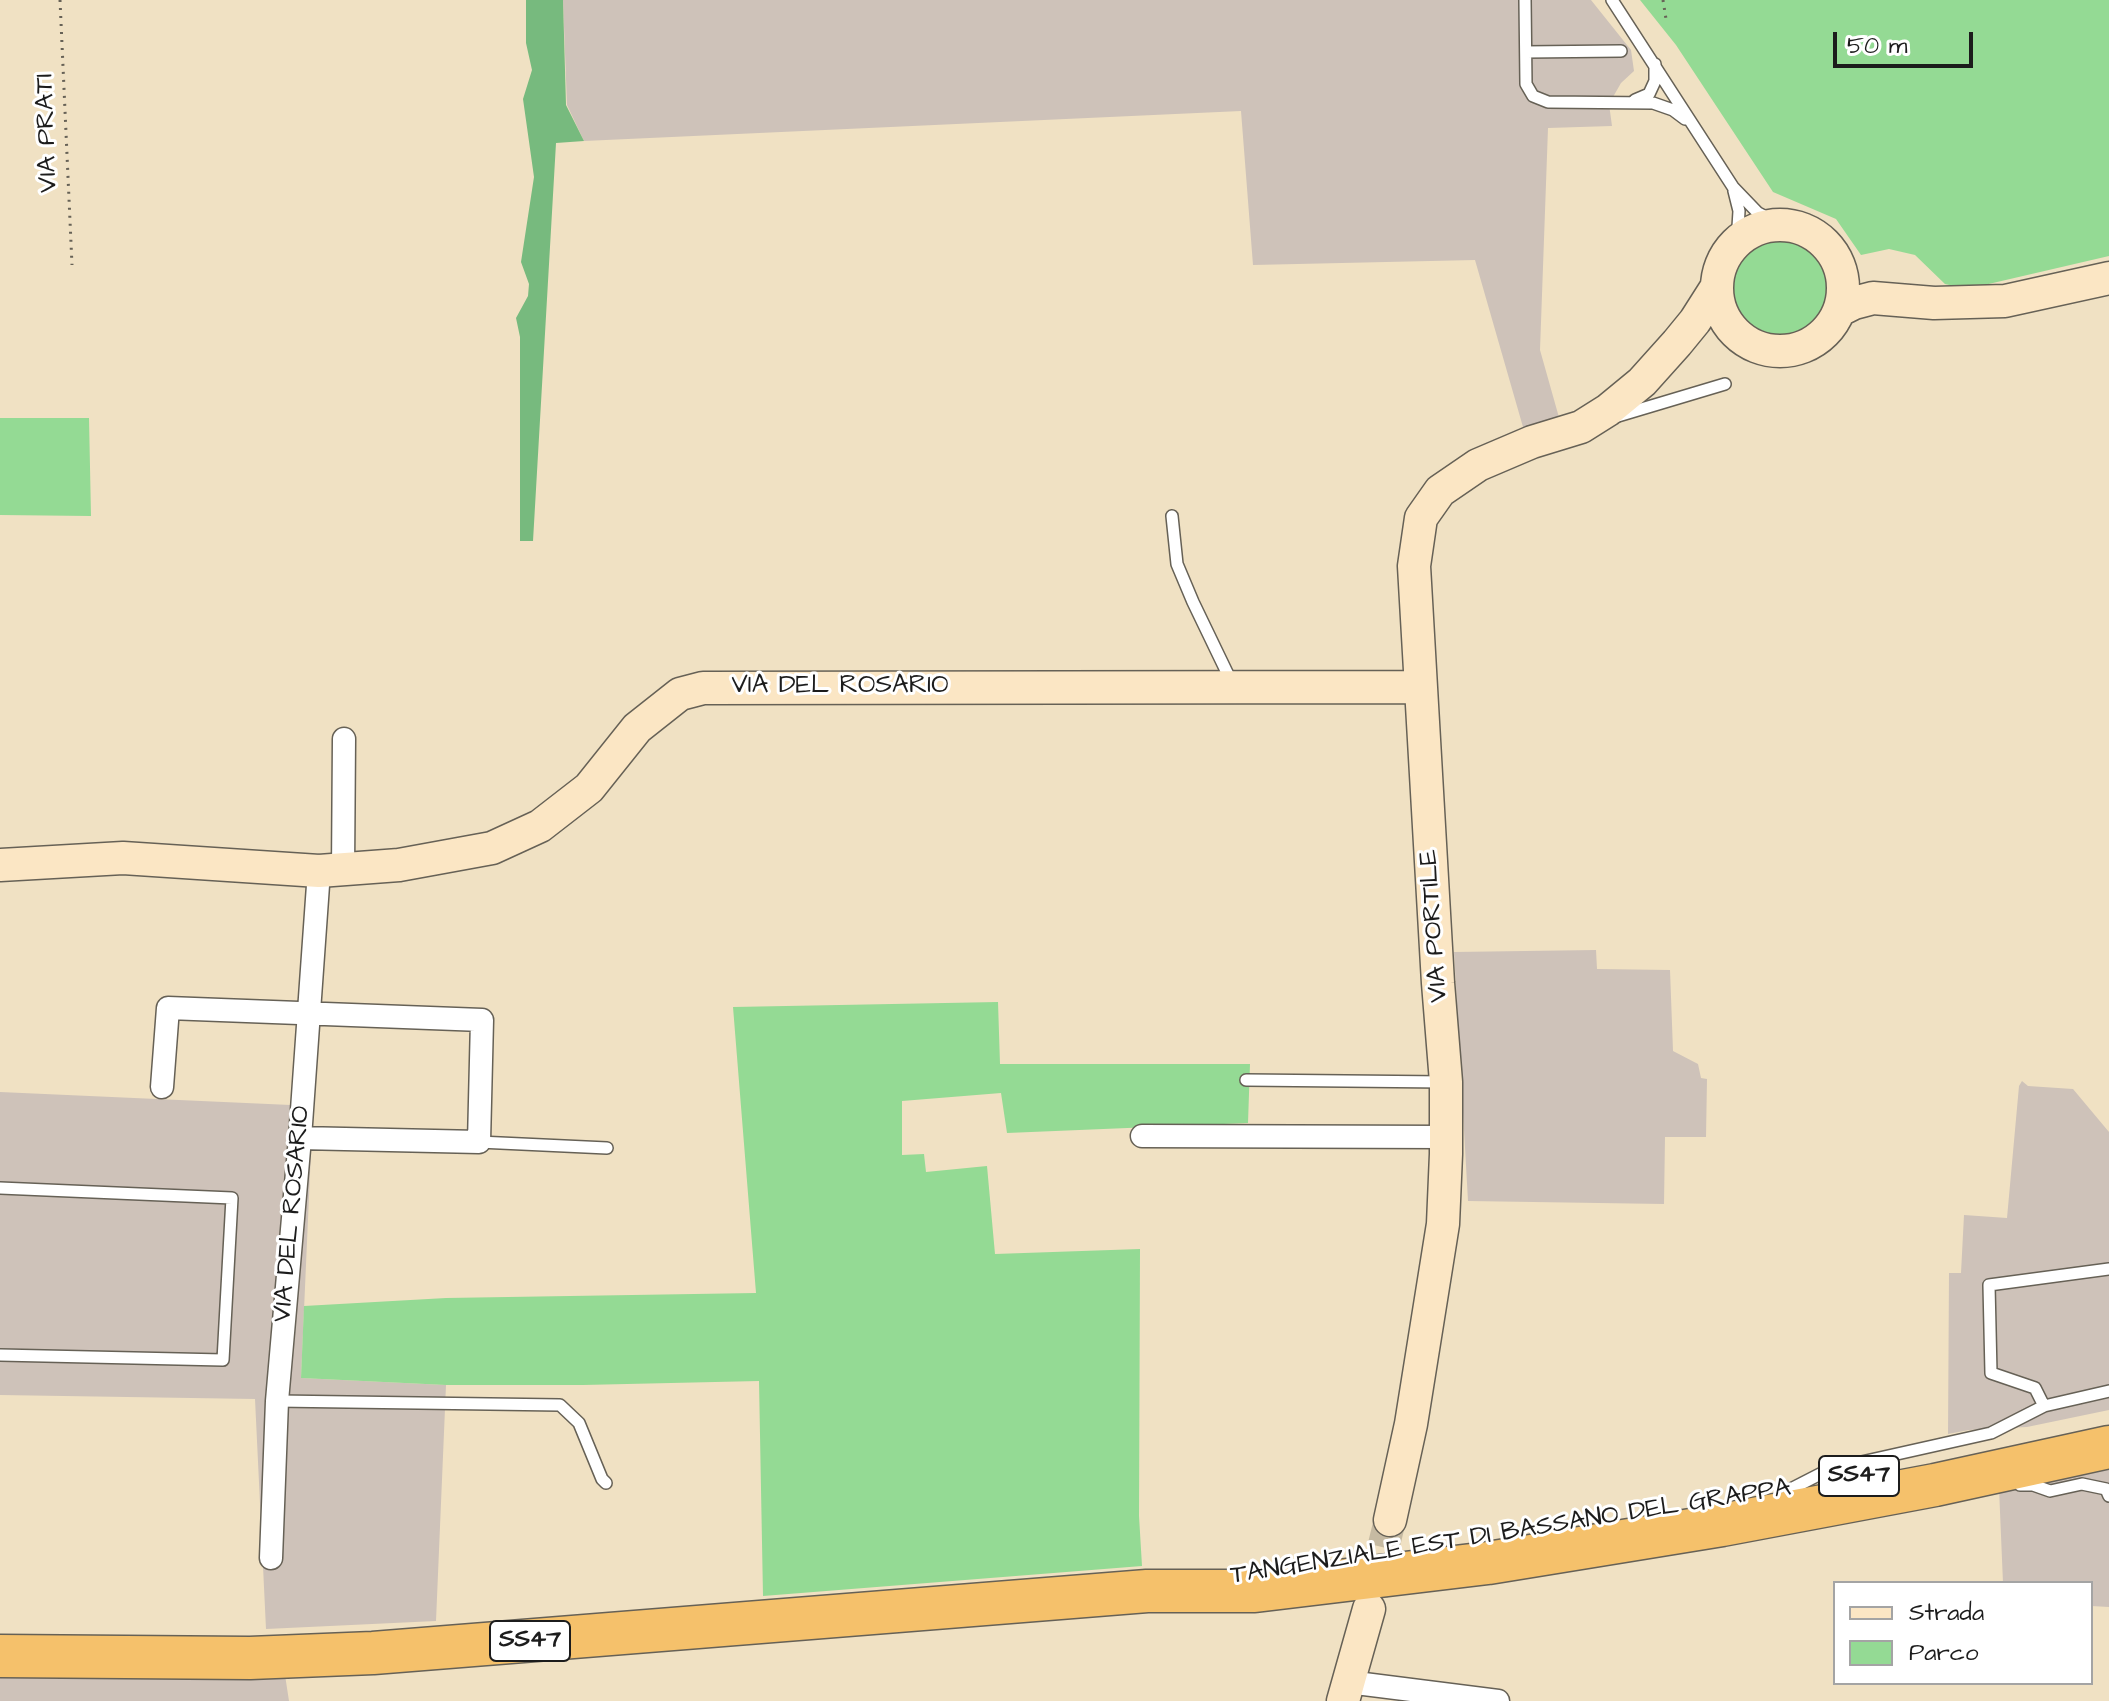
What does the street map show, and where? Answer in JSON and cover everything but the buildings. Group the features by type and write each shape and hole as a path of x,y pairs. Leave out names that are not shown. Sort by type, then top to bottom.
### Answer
{"highway":[{"name":"TANGENZIALE EST DI BASSANO DEL GRAPPA","path":"1147,1591 1333,1560 1593,1524 1789,1490 2109,1423"},
{"name":"TANGENZIALE EST DI BASSANO DEL GRAPPA","path":"0,1656 250,1658 373,1653 1147,1591 1255,1591 1365,1579 1611,1544 1833,1505 2109,1447"},
{"path":"0,1633 123,1658"}],"street":[{"path":"1781,225 1798,227 1814,234 1827,245 1840,267 1844,293 1832,326 1820,338 1803,348 1783,352 1762,350 1735,334 1719,308 1716,288 1720,267 1730,249 1745,235 1764,227 1781,225"},
{"path":"1840,267 1873,289 1903,299"},
{"path":"1840,310 1873,298 1934,303 2005,301 2109,278"},
{"name":"VIA PORTILE","path":"1390,1520 1411,1424 1443,1224 1446,1137 1446,1082 1414,566 1421,518 1430,502 1454,480 1501,453 1581,427 1608,410 1642,382 1677,343 1716,288"},
{"name":"VIA PORTILE","path":"1677,343 1696,331 1716,329 1735,334"},
{"name":"VIA DEL ROSARIO","path":"0,865 123,858 331,870 399,865 492,848 540,826 589,788 637,728 680,694 703,688 1421,687"},
{"path":"331,870 344,739"},
{"name":"VIA DEL ROSARIO","path":"271,1558 277,1401 309,1014 331,870"},
{"path":"162,1087 168,1008 482,1020 479,1142 300,1138"},
{"path":"1142,1136 1446,1137"},
{"path":"1369,1609 1345,1692 1498,1701"}],"lane":[{"path":"1525,0 1526,84 1533,96 1548,102 1653,103 1673,110 1692,125"},
{"path":"1612,0 1733,187 1758,213 1781,225"},
{"path":"1526,52 1621,51"},
{"path":"1631,102 1649,94 1655,81 1655,63"},
{"path":"1733,187 1739,211 1737,243"},
{"name":"VIA PORTILE","path":"1581,427 1725,384"},
{"path":"1172,516 1177,564 1234,687"},
{"path":"1246,1080 1446,1082"},
{"path":"479,1142 607,1148"},
{"path":"0,1188 232,1198 223,1360 0,1355"},
{"path":"2044,1406 2035,1388 1991,1373 1989,1285 2109,1269"},
{"path":"1789,1490 1830,1469 1991,1433 2044,1406 2109,1391"},
{"path":"277,1401 560,1405 579,1423 606,1483"},
{"path":"2005,1486 2033,1485 2050,1491 2082,1484 2108,1491"},
{"path":"1833,1505 1903,1502 1976,1489"}],"path":[{"name":"VIA PRATI","path":"60,0 72,265"},
{"path":"1663,0 1666,19"}],"shaded area":[{"path":"563,0 1591,0 1631,50 1634,71 1621,83 1609,104 1612,126 1548,128 1540,350 1560,421 1525,434 1475,260 1253,265 1241,111 584,141 567,105"},
{"path":"1596,950 1597,969 1670,970 1673,1051 1698,1064 1701,1078 1707,1079 1706,1137 1665,1137 1664,1204 1468,1201 1454,952"},
{"path":"2022,1081 2028,1086 2073,1089 2109,1132 2109,1410 2027,1427 1948,1434 1949,1273 1961,1273 1964,1215 2007,1218 2019,1086"},
{"path":"0,1092 313,1106 301,1378 446,1385 436,1621 266,1629 255,1399 0,1395"},
{"path":"2109,1456 2109,1607 2093,1606 2093,1581 2003,1581 1999,1488"},
{"path":"0,1675 285,1675 289,1701 0,1701"}],"green space":[{"path":"526,0 563,0 566,105 584,141 556,143 533,541 520,541 520,337 516,318 528,296 529,284 521,262 534,177 523,99 532,70 526,43"},
{"path":"1640,0 2109,0 2109,256 1967,289 1945,284 1915,255 1889,249 1861,255 1836,219 1773,192 1676,45"},
{"path":"1780,240 1799,243 1814,254 1825,269 1828,288 1825,307 1814,322 1799,333 1780,336 1761,333 1746,322 1735,307 1732,288 1735,269 1746,254 1761,243"},
{"path":"0,418 89,418 91,516 0,515"},
{"path":"998,1002 1000,1064 1250,1064 1248,1123 1007,1133 1001,1093 902,1101 902,1155 924,1154 926,1172 987,1166 995,1254 1140,1249 1139,1516 1142,1566 763,1596 759,1381 446,1385 301,1378 304,1306 446,1298 756,1293 733,1007"}],"tunnel":[{"path":"1372,1594 1390,1520"}]}
